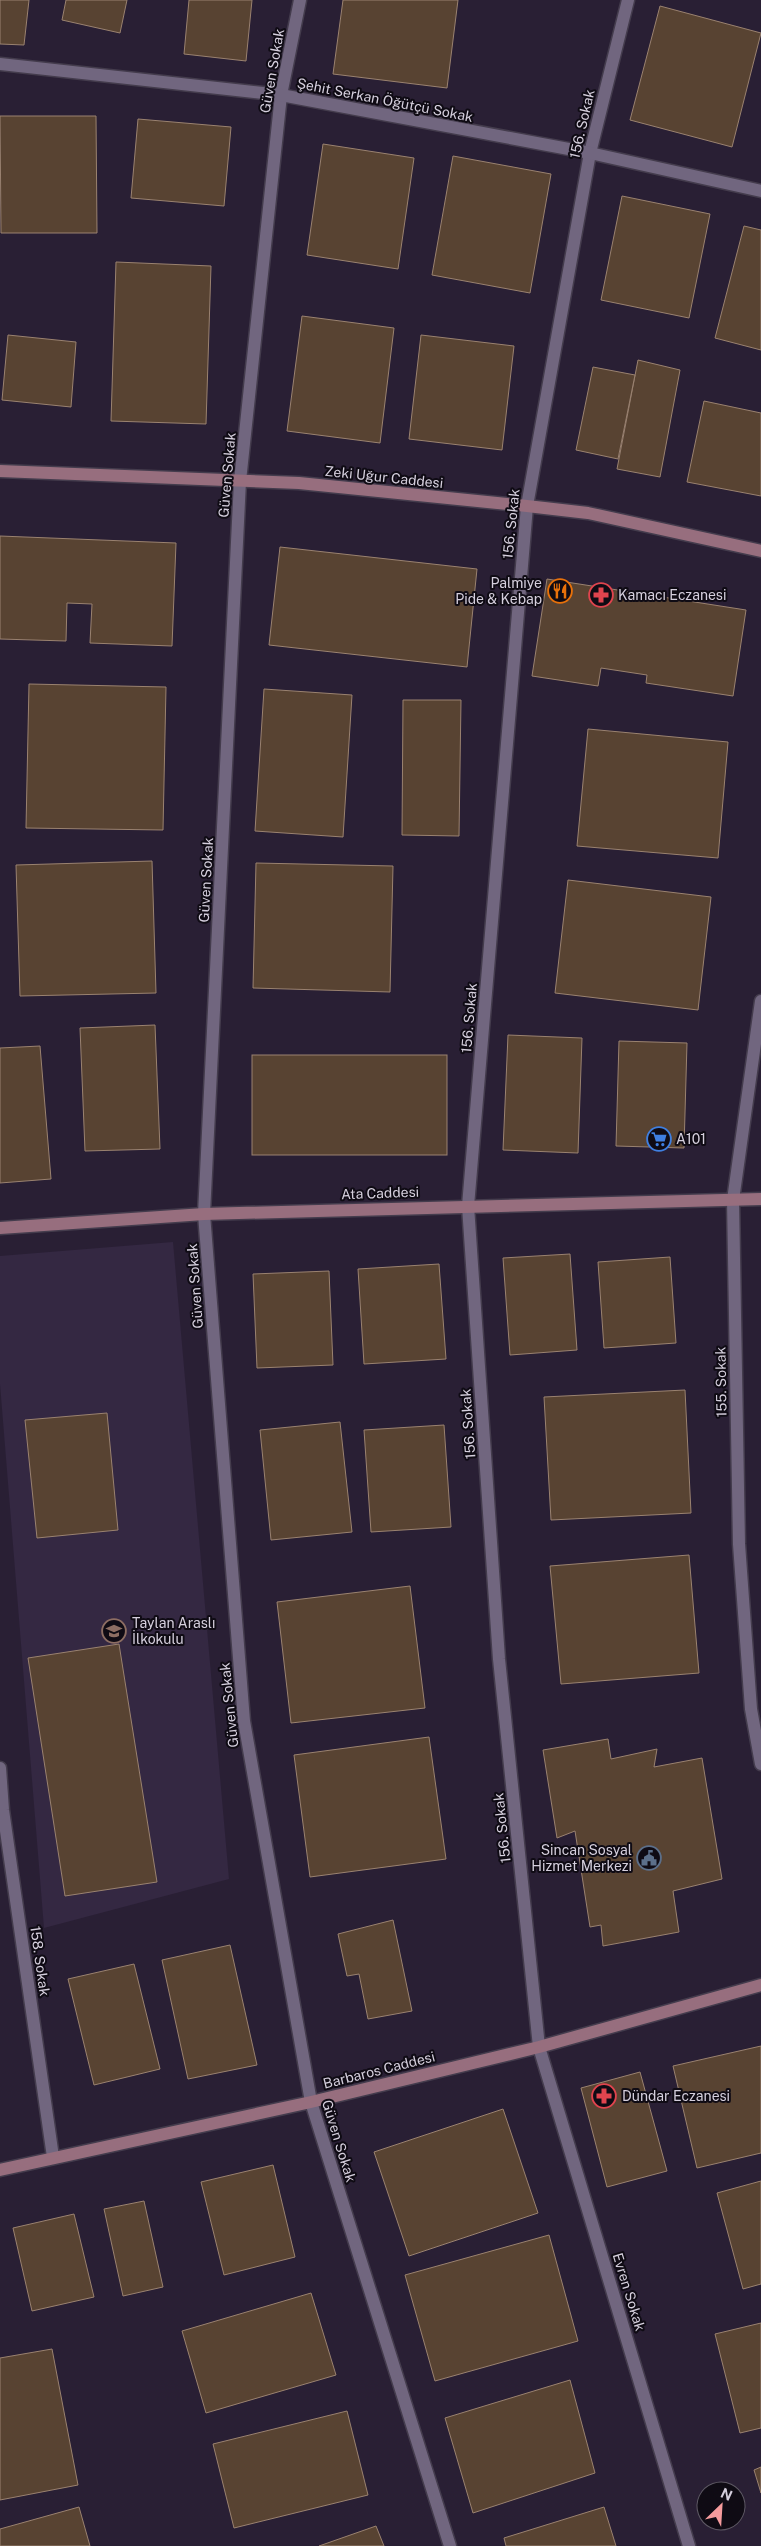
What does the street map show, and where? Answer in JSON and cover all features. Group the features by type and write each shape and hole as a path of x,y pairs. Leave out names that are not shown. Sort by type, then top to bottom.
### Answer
{"street":[{"name":"Güven Sokak","path":"300,0 281,96 240,481 204,1214 244,1721 311,2102 450,2546"},
{"name":"156. Sokak","path":"539,2047 499,1659 468,1206 527,506 590,153 628,0"},
{"name":"Şehit Serkan Öğütçü Sokak","path":"0,64 281,96 590,153 761,192"},
{"name":"Zeki Uğur Caddesi","path":"0,471 299,483 527,506 588,513 761,551"},
{"name":"155. Sokak","path":"761,1001 733,1200 739,1544 751,1709 761,1764"},
{"name":"Ata Caddesi","path":"0,1228 204,1214 761,1199"},
{"name":"158. Sokak","path":"0,1768 3,1810 53,2158"},
{"name":"Barbaros Caddesi","path":"0,2170 311,2102 539,2047 761,1985"},
{"name":"Evren Sokak","path":"539,2047 690,2546"}],"shaded area":[{"name":"Taylan Araslı İlkokulu","path":"173,1242 229,1879 44,1928 0,1384 0,1256"}],"building":[{"path":"0,0 29,0 24,45 0,44"},
{"path":"66,0 127,0 120,33 62,20"},
{"path":"189,0 252,0 246,61 184,54"},
{"path":"343,0 458,0 447,88 333,74"},
{"path":"660,6 761,33 732,147 630,120"},
{"path":"0,116 96,116 97,233 1,233"},
{"path":"138,119 231,127 224,206 131,198"},
{"path":"323,144 414,158 398,269 307,255"},
{"path":"453,156 551,174 530,293 432,275"},
{"path":"622,196 710,214 689,318 601,300"},
{"path":"744,226 761,230 761,350 715,338"},
{"path":"116,262 211,266 206,424 111,421"},
{"path":"302,316 394,328 380,443 287,431"},
{"path":"8,335 76,342 71,407 2,400"},
{"path":"421,335 514,346 502,450 409,439"},
{"path":"638,360 680,370 660,477 617,469"},
{"path":"593,367 635,375 618,459 576,450"},
{"path":"704,401 761,413 761,496 687,482"},
{"path":"0,536 176,543 172,646 90,643 92,604 67,603 66,641 0,639"},
{"path":"280,547 477,569 467,667 269,645"},
{"path":"547,579 746,610 733,696 646,683 647,675 601,668 598,686 532,676"},
{"path":"29,684 166,687 163,830 26,828"},
{"path":"264,689 352,695 343,837 255,831"},
{"path":"403,700 461,700 459,836 402,835"},
{"path":"588,729 728,742 718,858 577,846"},
{"path":"152,861 156,993 20,996 16,865"},
{"path":"256,863 393,866 390,992 253,988"},
{"path":"568,880 711,897 698,1010 555,993"},
{"path":"155,1025 160,1149 85,1151 80,1028"},
{"path":"508,1035 582,1038 578,1153 503,1150"},
{"path":"619,1041 687,1043 684,1148 616,1146"},
{"path":"40,1046 51,1179 0,1183 0,1048"},
{"path":"252,1055 447,1055 447,1155 252,1155"},
{"path":"570,1254 577,1350 510,1355 503,1258"},
{"path":"670,1257 676,1343 604,1348 598,1262"},
{"path":"439,1264 446,1359 364,1364 358,1269"},
{"path":"329,1271 333,1365 257,1368 253,1274"},
{"path":"685,1390 691,1513 551,1520 544,1397"},
{"path":"107,1413 118,1530 37,1538 25,1420"},
{"path":"340,1422 352,1532 271,1540 260,1430"},
{"path":"444,1425 451,1527 371,1532 364,1430"},
{"path":"689,1555 699,1673 561,1684 550,1566"},
{"path":"410,1586 425,1708 291,1723 277,1602"},
{"path":"119,1644 157,1882 65,1896 28,1658"},
{"path":"429,1737 446,1859 310,1877 294,1755"},
{"name":"Sincan Sosyal Hizmet Merkezi","path":"608,1739 611,1759 657,1749 654,1767 702,1758 722,1879 673,1891 679,1932 603,1946 601,1925 590,1927 575,1831 557,1838 543,1750"},
{"path":"393,1920 412,2011 368,2019 359,1974 347,1976 338,1934"},
{"path":"230,1945 257,2065 188,2079 162,1960"},
{"path":"134,1964 160,2069 94,2085 68,1979"},
{"path":"761,2046 761,2153 697,2168 673,2066"},
{"path":"640,2072 667,2171 607,2187 581,2088"},
{"path":"503,2109 538,2213 409,2256 374,2152"},
{"path":"273,2165 295,2257 224,2275 201,2182"},
{"path":"761,2181 761,2284 743,2289 717,2193"},
{"path":"144,2201 163,2287 123,2296 104,2209"},
{"path":"74,2214 94,2297 32,2311 13,2228"},
{"path":"549,2235 578,2341 435,2381 405,2275"},
{"path":"311,2293 336,2375 206,2413 182,2331"},
{"path":"761,2323 761,2428 740,2433 715,2334"},
{"path":"52,2349 78,2485 0,2500 0,2358"},
{"path":"570,2380 595,2473 473,2513 445,2418"},
{"path":"347,2411 368,2495 234,2528 213,2444"},
{"path":"761,2467 761,2493 754,2470"},
{"path":"79,2507 90,2546 0,2546 0,2529"},
{"path":"604,2507 616,2546 506,2546 504,2538"},
{"path":"376,2526 384,2546 319,2546"}],"place":[{"name":"Palmiye Pide & Kebap","path":"560,591"},
{"name":"Kamacı Eczanesi","path":"601,595"},
{"name":"A101","path":"659,1139"},
{"name":"Taylan Araslı İlkokulu","path":"114,1631"},
{"name":"Sincan Sosyal Hizmet Merkezi","path":"649,1858"},
{"name":"Dündar Eczanesi","path":"604,2096"}]}
